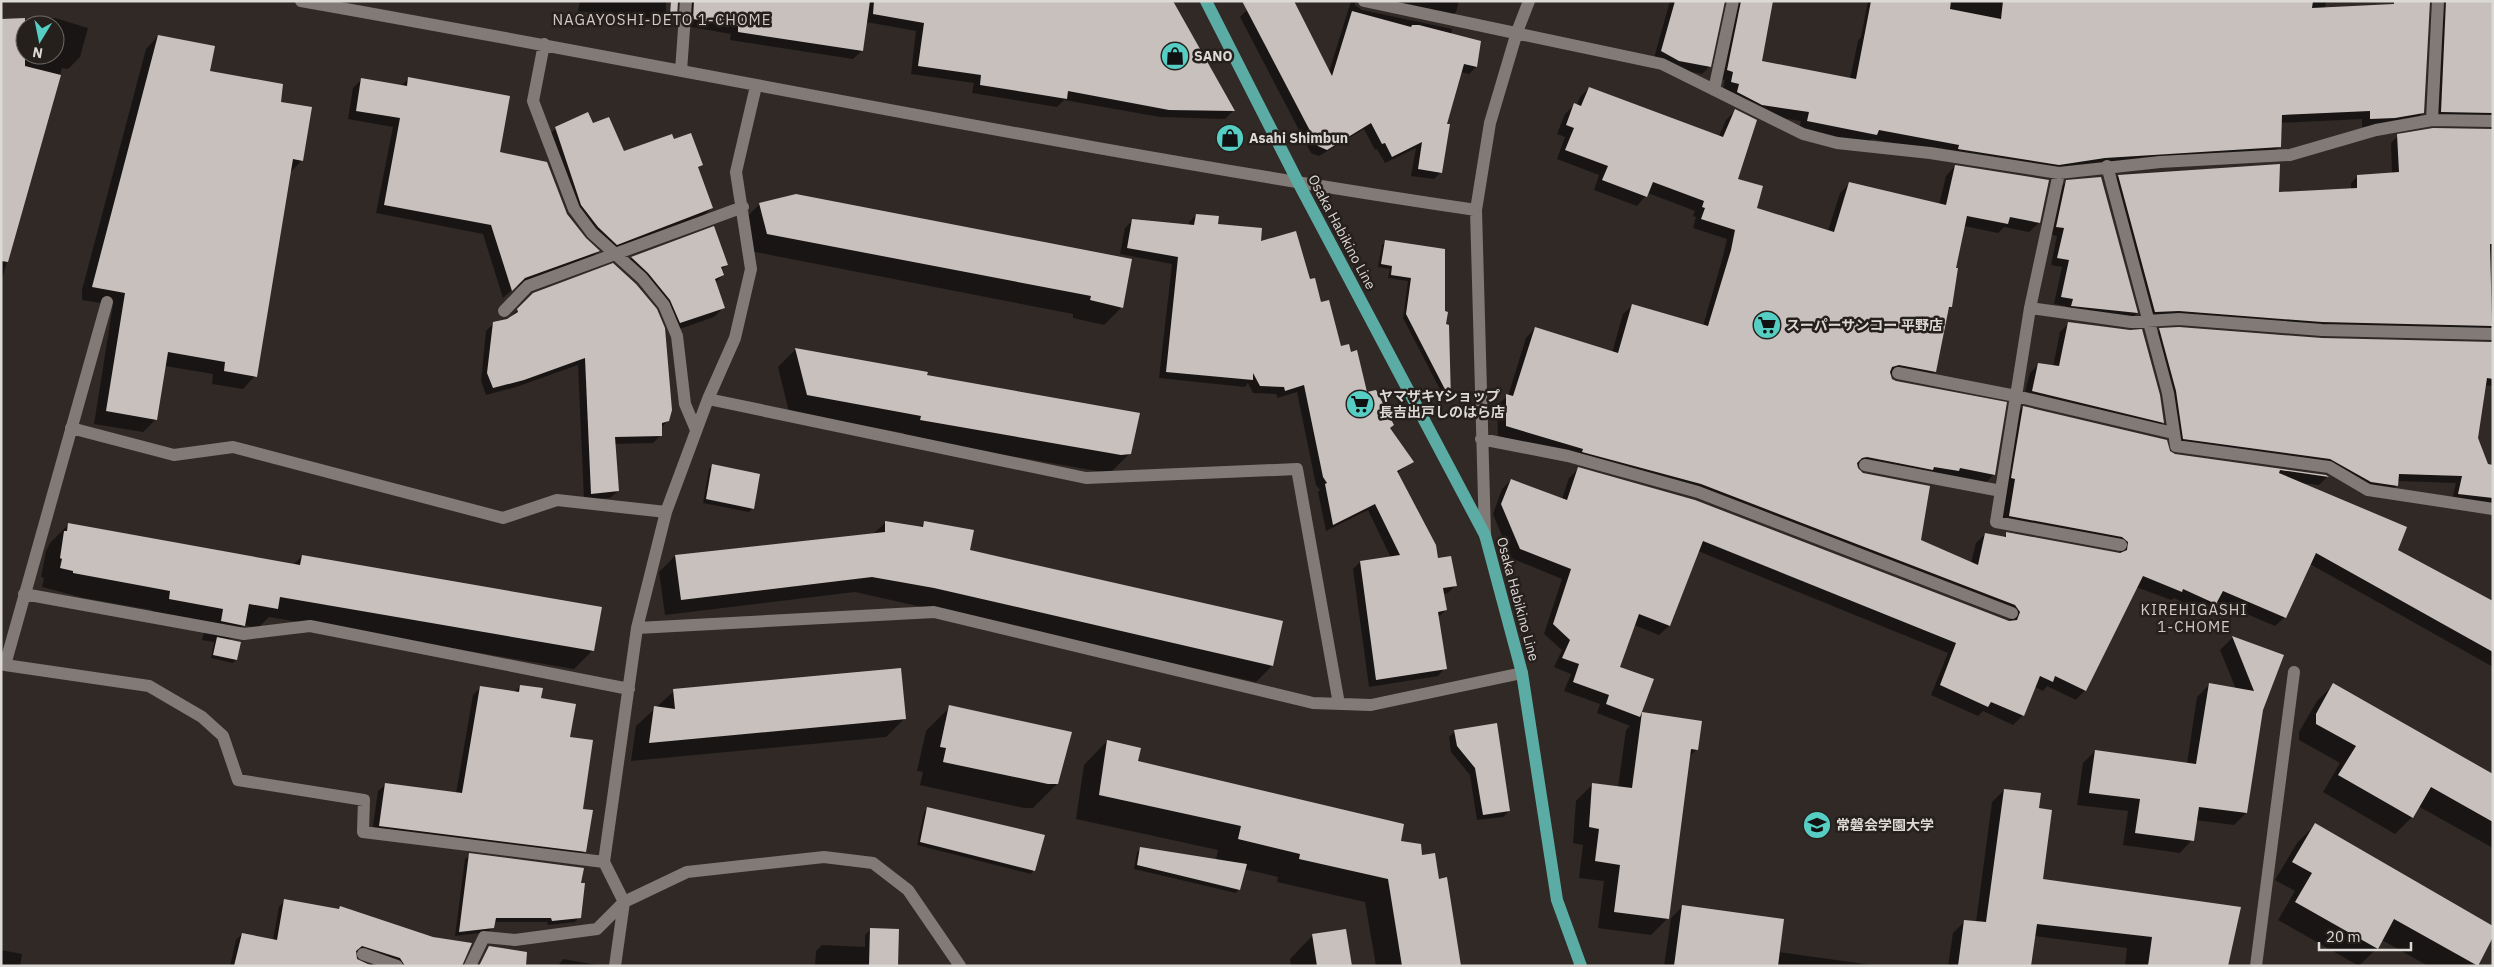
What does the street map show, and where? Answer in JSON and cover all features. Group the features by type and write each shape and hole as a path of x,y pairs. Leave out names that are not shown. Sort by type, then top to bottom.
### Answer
{"main road":[{"name":"Osaka Habikino Line","path":"1206,1 1299,184 1485,535 1522,673 1556,900 1581,966"}],"street":[{"path":"301,1 544,44 756,86 1299,184 1476,210"},
{"path":"682,71 686,1"},
{"path":"1364,1 1662,64 1803,134 1837,143 1930,153 2059,173 2106,166 2290,155 2376,130 2432,120 2493,121"},
{"path":"1485,535 1476,210 1490,123 1517,32 1529,1"},
{"path":"1714,90 1733,1"},
{"path":"2432,120 2438,1"},
{"path":"544,44 534,101 574,209 592,233 642,278 664,305 678,336 685,404 696,430"},
{"path":"616,966 624,902 604,862 637,628 666,512 708,399 735,338 750,269 743,207 736,172 756,86"},
{"path":"2106,166 2150,321 2168,393 2176,446 2330,467 2368,490 2493,508"},
{"path":"2059,173 2030,308 1996,522 2121,545"},
{"path":"504,311 528,286 743,207"},
{"path":"107,302 5,665 149,686 202,717 223,736 238,780 364,800 363,832 604,862"},
{"path":"2030,308 2132,322 2179,319 2322,330 2493,334"},
{"path":"1898,373 2016,396 2173,433"},
{"path":"708,399 1086,478 1297,469 1339,704"},
{"path":"71,428 174,455 233,447 503,518 557,500 666,512"},
{"path":"1481,439 1568,456 1698,492 2012,613"},
{"path":"1865,465 2001,491"},
{"path":"24,594 244,634 310,626 628,689"},
{"path":"637,628 934,612 1313,703 1371,705 1522,673"},
{"path":"2256,966 2294,672"},
{"path":"470,966 484,937 515,940 597,929 624,902 687,872 824,856 872,863 908,890 960,966"},
{"path":"363,954 398,966"}],"building":[{"path":"671,1 678,1 677,17 670,15"},
{"path":"694,1 870,1 863,51 738,32 738,26 693,19"},
{"path":"874,1 1173,1 1235,111 1169,110 1068,91 1067,99 980,85 981,75 918,66 924,23 873,14"},
{"path":"1242,1 1294,1 1332,76 1352,11 1411,27 1412,25 1419,25 1481,41 1477,67 1464,64 1447,124 1450,124 1442,173 1418,169 1422,142 1392,157 1385,143 1382,144 1371,123 1327,150 1318,146"},
{"path":"1675,1 1725,1 1711,67 1679,61 1661,51"},
{"path":"1741,1 1773,1 1762,61 1856,79 1871,1 1951,1 1950,9 2001,19 2003,1 2313,1 2312,8 2394,4 2394,1 2430,1 2424,113 2395,118 2370,119 2370,111 2282,115 2281,147 2105,158 2059,165 1958,149 1959,145 1879,130 1877,135 1807,121 1809,112 1762,105 1737,92 1739,84 1731,82 1733,72 1727,70"},
{"path":"2446,1 2493,1 2493,113 2441,112"},
{"path":"15,18 15,65 25,65 61,75 8,262 1,261 1,19"},
{"path":"158,35 215,46 210,71 283,84 281,102 312,107 303,161 293,159 257,377 224,371 225,362 168,352 157,420 106,411 125,293 92,287"},
{"path":"408,77 510,96 500,152 547,162 567,214 586,238 600,251 525,278 512,291 491,225 384,205 400,118 356,111 361,78 407,86"},
{"path":"1589,87 1723,137 1735,109 1757,120 1738,179 1763,186 1757,208 1834,232 1849,182 1946,205 1955,165 2049,180 2040,223 2010,217 2008,224 1967,216 1956,268 1958,268 1952,307 1949,307 1936,372 1899,365 1892,367 1890,372 1892,379 1896,381 2007,402 1995,475 1960,468 1959,471 1934,467 1933,470 1867,457 1862,458 1857,463 1858,468 1863,473 1930,486 1921,540 1978,565 1985,533 2006,537 2006,532 2120,553 2127,550 2128,542 2122,537 2009,516 2015,479 2011,478 2023,406 2167,440 2170,451 2175,454 2326,475 2329,477 2280,470 2279,473 2407,527 2398,550 2493,601 2493,652 2316,553 2286,618 2223,591 2216,604 2183,589 2182,592 2143,576 2086,691 2055,676 2053,682 2040,676 2024,716 1991,702 1988,707 1940,685 1956,643 1703,541 1670,626 1639,614 1620,667 1654,679 1640,717 1606,704 1609,695 1573,682 1579,664 1562,658 1570,640 1553,624 1571,569 1520,549 1501,504 1511,479 1567,500 1578,467 1695,500 2009,621 2017,620 2020,612 2015,605 1701,484 1582,452 1583,449 1506,426 1506,394 1513,396 1535,327 1618,353 1632,304 1708,326 1731,250 1735,230 1701,219 1705,208 1702,207 1704,201 1653,182 1647,197 1602,180 1608,166 1565,150 1574,128 1566,125 1574,103 1581,106"},
{"path":"588,112 593,123 609,117 624,151 672,134 674,139 691,133 703,165 698,167 713,208 617,245 598,227 581,205 555,127"},
{"path":"2433,128 2493,129 2493,244 2490,244 2492,326 2322,322 2179,311 2155,312 2118,175 2280,164 2279,192 2357,188 2357,175 2399,172 2397,134"},
{"path":"2101,177 2138,313 2071,306 2073,299 2061,297 2069,260 2057,258 2064,228 2056,227 2066,180"},
{"path":"796,194 1132,259 1123,308 1090,300 1091,296 767,234 759,203"},
{"path":"1196,214 1219,216 1218,224 1262,228 1261,241 1296,231 1310,279 1315,278 1321,302 1329,300 1341,346 1349,344 1351,352 1357,350 1367,392 1376,390 1394,425 1390,428 1414,462 1397,471 1436,545 1438,558 1451,556 1457,586 1443,588 1447,610 1438,612 1447,669 1376,680 1360,561 1400,555 1375,504 1333,525 1325,484 1327,483 1323,477 1304,385 1285,391 1284,387 1260,386 1253,373 1253,380 1166,372 1178,257 1127,248 1132,219 1194,225"},
{"path":"714,226 728,265 721,267 724,275 715,279 725,308 680,323 670,300 648,273 631,257"},
{"path":"1385,240 1445,249 1445,311 1448,312 1446,324 1449,325 1451,401 1406,314 1411,278 1391,275 1392,266 1381,264"},
{"path":"613,263 636,284 657,309 665,328 672,410 669,421 662,423 662,436 615,437 619,491 591,494 585,358 524,380 493,388 487,373 493,322 507,319 518,312 517,309 533,293"},
{"path":"2068,322 2130,330 2142,329 2160,395 2164,423 2032,391 2038,363 2059,366"},
{"path":"2179,327 2322,338 2492,342 2493,379 2487,378 2478,438 2488,464 2493,465 2493,498 2458,494 2462,476 2399,474 2398,486 2371,482 2330,459 2183,439 2176,391 2159,328"},
{"path":"795,348 928,372 927,375 1140,413 1131,454 1121,455 920,420 921,416 807,395"},
{"path":"712,464 760,474 754,509 706,499"},
{"path":"885,521 923,527 924,521 974,530 970,550 1283,621 1273,666 934,588 872,577 681,600 675,555 885,532"},
{"path":"68,523 300,565 302,555 602,607 594,651 280,597 278,609 249,604 245,626 221,621 223,609 169,599 170,591 73,573 73,571 60,568 64,531 67,531"},
{"path":"2232,636 2284,655 2263,710 2247,813 2199,807 2194,841 2135,833 2140,799 2089,793 2095,750 2196,764 2209,683 2254,691"},
{"path":"217,637 241,642 237,660 213,655"},
{"path":"901,668 906,719 649,743 654,706 675,709 673,689"},
{"path":"2333,683 2493,774 2493,822 2431,787 2413,818 2338,775 2356,746 2316,724 2316,714"},
{"path":"520,685 543,688 541,698 576,704 570,737 593,740 583,809 593,810 586,852 379,826 385,783 462,793 480,686 519,692"},
{"path":"949,705 1072,732 1058,784 1048,784 943,762 946,748 940,747"},
{"path":"1642,712 1702,721 1698,750 1691,749 1669,919 1614,912 1620,865 1595,861 1599,829 1589,827 1592,783 1632,788"},
{"path":"1497,723 1510,811 1483,815 1475,768 1457,746 1454,730"},
{"path":"1107,740 1141,748 1138,761 1404,824 1401,841 1421,844 1422,855 1435,853 1439,879 1447,877 1461,966 1402,966 1388,879 1299,859 1300,854 1238,839 1241,826 1099,795"},
{"path":"2004,789 2041,793 2039,808 2052,810 2043,879 2241,907 2228,966 2148,966 2152,937 2037,924 2031,966 1958,966 1964,920 1986,922"},
{"path":"927,807 1045,835 1035,871 920,842"},
{"path":"2315,823 2493,926 2493,937 2478,966 2394,919 2378,949 2295,902 2312,873 2292,862"},
{"path":"1140,847 1247,864 1240,890 1137,865"},
{"path":"469,853 584,868 581,883 585,883 581,918 552,921 551,918 496,918 494,928 459,932"},
{"path":"284,899 339,909 340,906 433,937 472,943 462,966 405,966 400,958 362,946 356,951 357,959 372,966 234,966 242,933 277,940"},
{"path":"1682,905 1784,919 1778,966 1674,966"},
{"path":"870,928 899,929 898,966 869,966"},
{"path":"1346,929 1352,966 1317,966 1312,934"},
{"path":"489,946 527,952 526,966 479,966"}],"place":[{"name":"SANO","path":"1175,56"},
{"name":"Asahi Shimbun","path":"1230,138"},
{"name":"スーパーサンコー 平野店","path":"1767,325"},
{"name":"ヤマザキYショップ 長吉出戸しのはら店","path":"1360,404"},
{"name":"常磐会学園大学","path":"1817,825"}],"district":[{"name":"NAGAYOSHI-DETO 1-CHOME","path":"662,19"},
{"name":"KIREHIGASHI 1-CHOME","path":"2194,618"}]}
